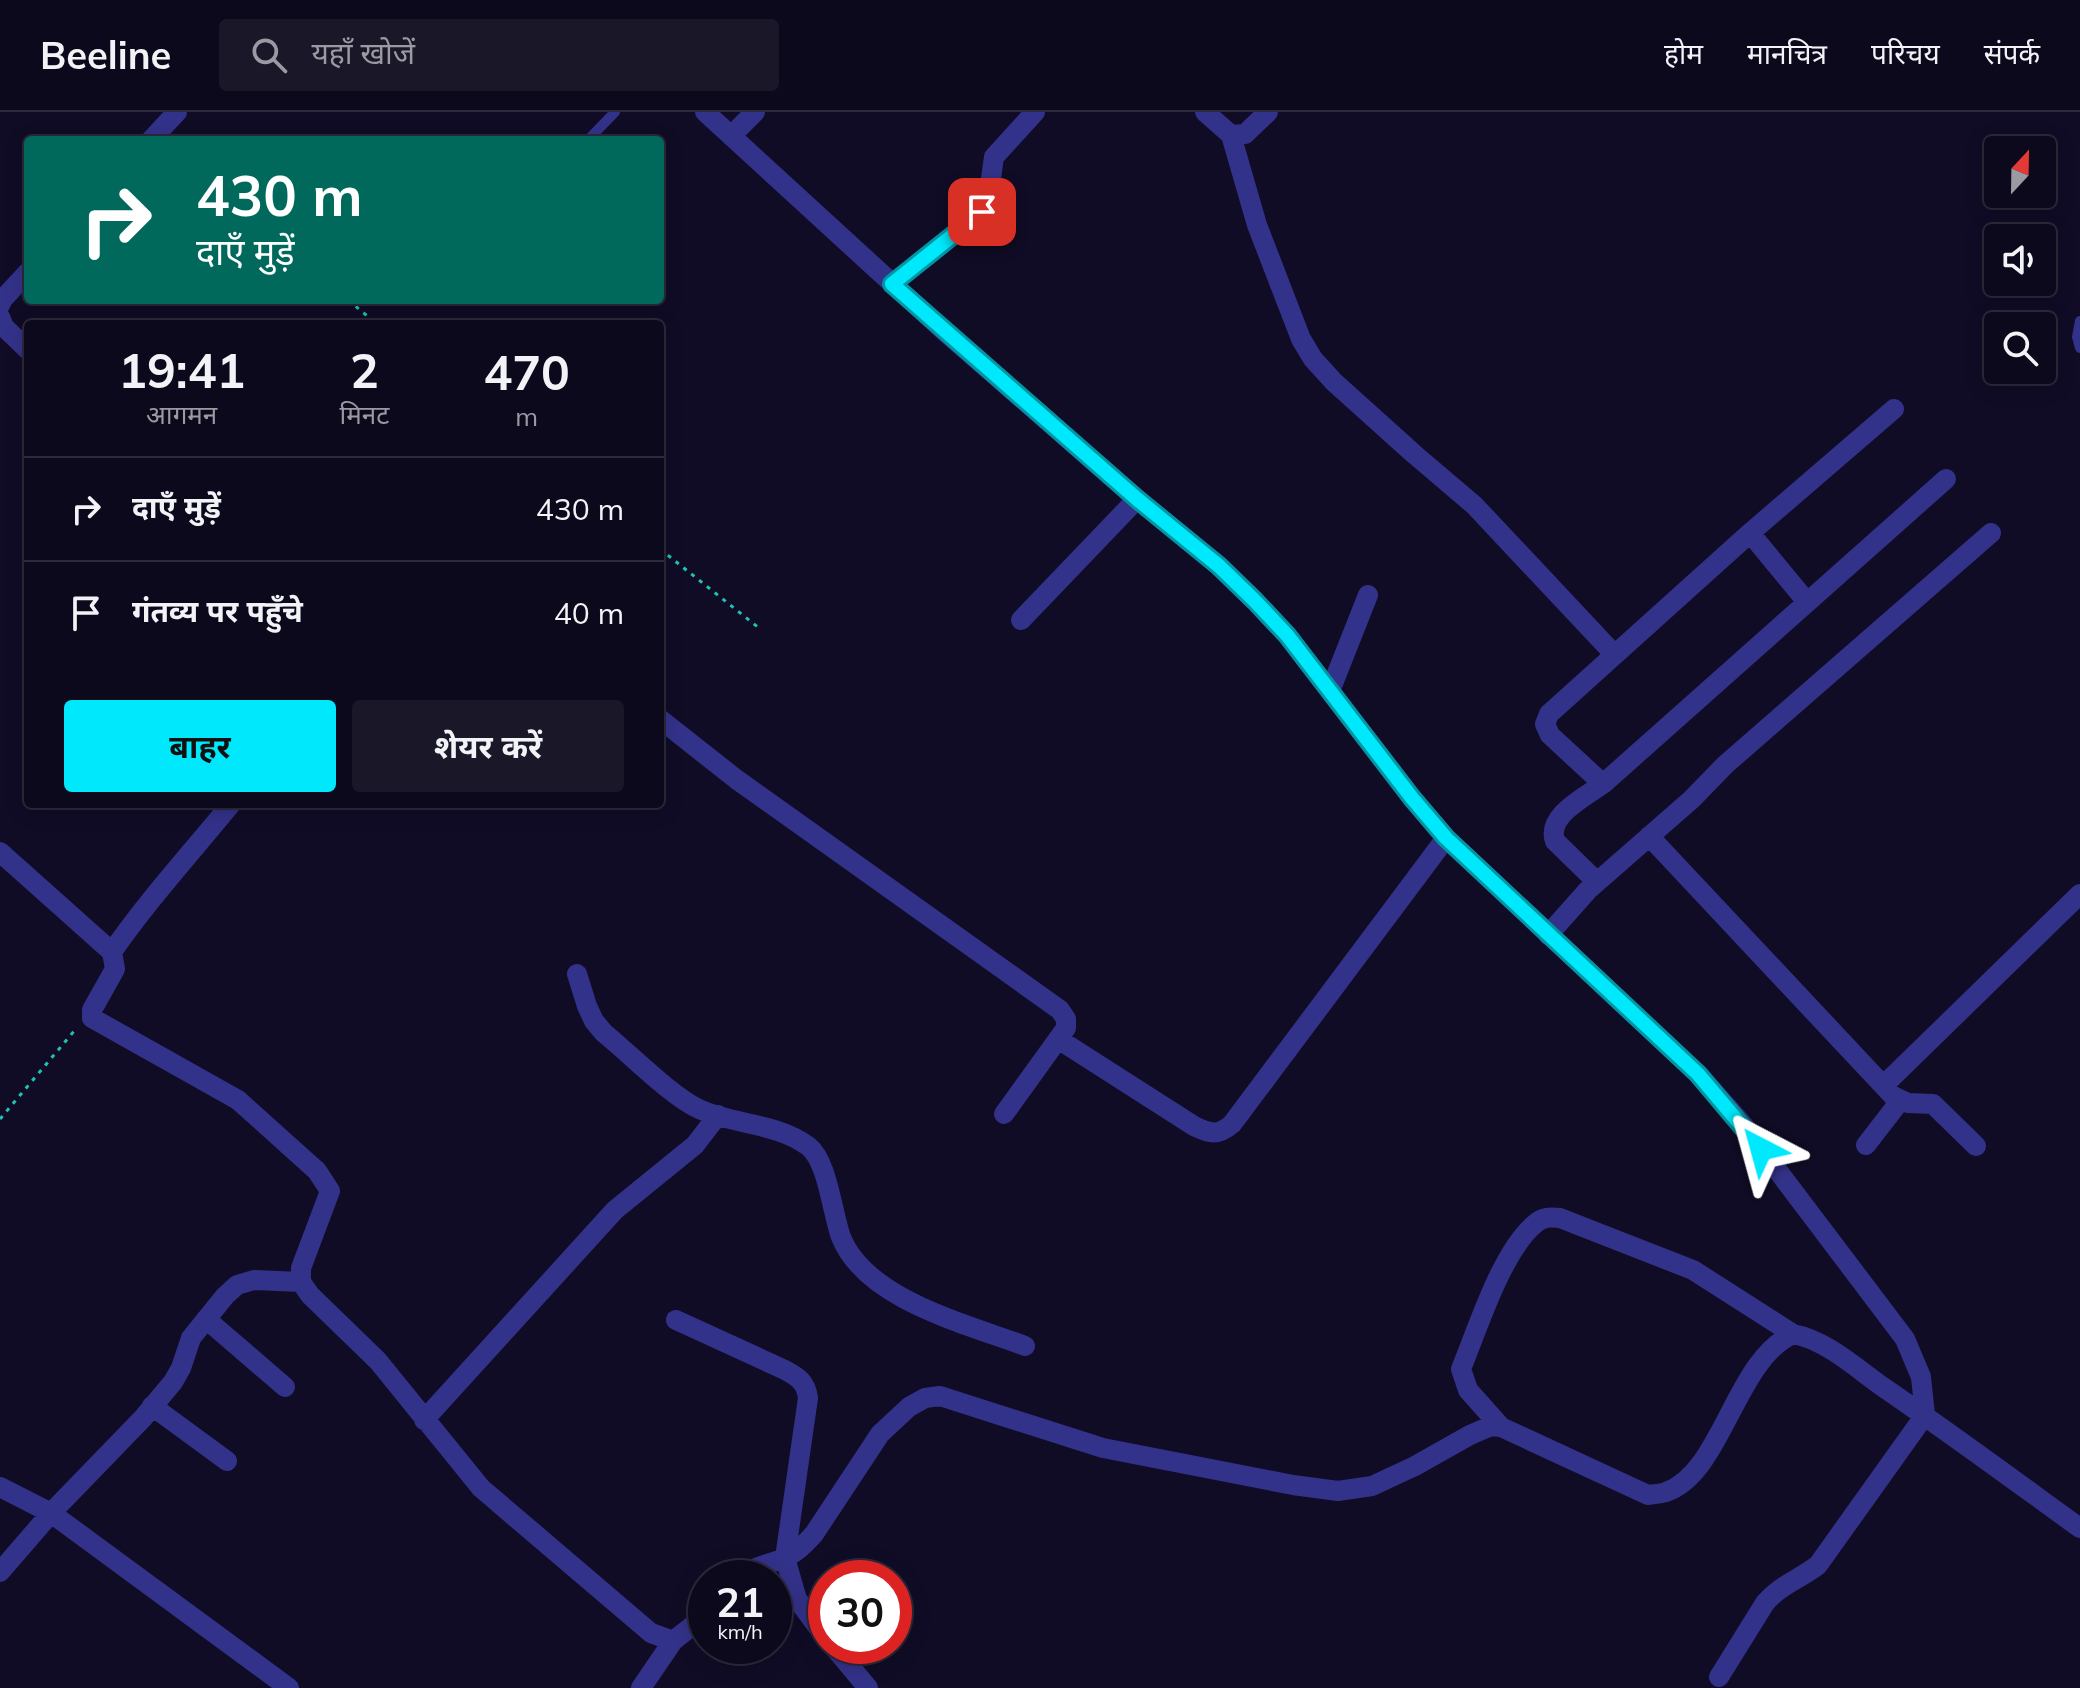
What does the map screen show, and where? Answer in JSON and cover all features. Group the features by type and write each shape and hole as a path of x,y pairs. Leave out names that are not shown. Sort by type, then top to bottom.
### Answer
{"street":[{"path":"155,136 177,112"},
{"path":"705,112 892,284 1137,499 1219,566 1255,601 1287,635 1446,838 1698,1074 1744,1126 1905,1339 1921,1377 1925,1415 1818,1565 1774,1593 1765,1603 1719,1677"},
{"path":"731,136 755,112"},
{"path":"892,284 982,212 988,200 994,157 1035,112"},
{"path":"1205,112 1231,135 1257,225 1301,339 1313,359 1334,382 1474,505 1614,654"},
{"path":"1231,135 1245,134 1268,112"},
{"path":"0,305 24,276"},
{"path":"0,317 4,327 24,346"},
{"path":"1603,784 1550,735 1545,724 1549,714 1750,533 1894,409"},
{"path":"1597,882 1555,841 1552,832 1562,814 1603,784 1946,479"},
{"path":"1021,620 1137,499"},
{"path":"1750,533 1807,602"},
{"path":"1548,935 1597,882 1991,533"},
{"path":"1330,691 1368,595"},
{"path":"664,722 736,779 1049,1001 1066,1019 1066,1028 1004,1114"},
{"path":"112,952 145,905 180,868 228,808"},
{"path":"1649,836 1900,1101 1933,1104 1976,1146"},
{"path":"1058,1039 1194,1126 1211,1134 1222,1132 1232,1124 1301,1035 1446,838"},
{"path":"0,852 112,952 115,969 92,1010 92,1018 238,1100 317,1171 330,1191 301,1268 301,1282 310,1295 378,1361 460,1465 507,1513 651,1633 673,1641"},
{"path":"1884,1085 2080,894"},
{"path":"577,974 587,1006 604,1033 688,1103 784,1135 812,1149 820,1163 842,1238 851,1255 867,1272 893,1293 919,1306 1025,1346"},
{"path":"1866,1145 1900,1101"},
{"path":"424,1420 615,1210 695,1145 718,1115"},
{"path":"1501,1427 1468,1390 1461,1369 1518,1242 1537,1222 1548,1217 1560,1218 1693,1270 1793,1334 1824,1346 2080,1528"},
{"path":"0,1572 173,1382 191,1338 225,1296 244,1282 301,1282"},
{"path":"206,1319 285,1387"},
{"path":"676,1320 785,1370 806,1386 808,1398 785,1558 797,1599 808,1614"},
{"path":"778,1560 800,1549 814,1534 880,1434 909,1407 925,1398 940,1396 1103,1448 1338,1491 1372,1486 1470,1435 1491,1426 1501,1427 1648,1495 1667,1492 1687,1479 1703,1458 1751,1376 1770,1350 1793,1334"},
{"path":"152,1406 227,1461"},
{"path":"0,1487 51,1513 289,1688"},
{"path":"641,1688 673,1641 688,1629"},
{"path":"848,1664 868,1688"}],"lane":[{"path":"592,136 615,112"},
{"path":"2080,321 2077,337 2080,348"}],"path":[{"path":"353,304 372,320"},
{"path":"664,552 759,628"},
{"path":"0,1119 92,1010"}],"route":[{"path":"982,212 892,284 1137,499 1219,566 1255,601 1287,635 1446,838 1698,1074 1761,1149"}]}
